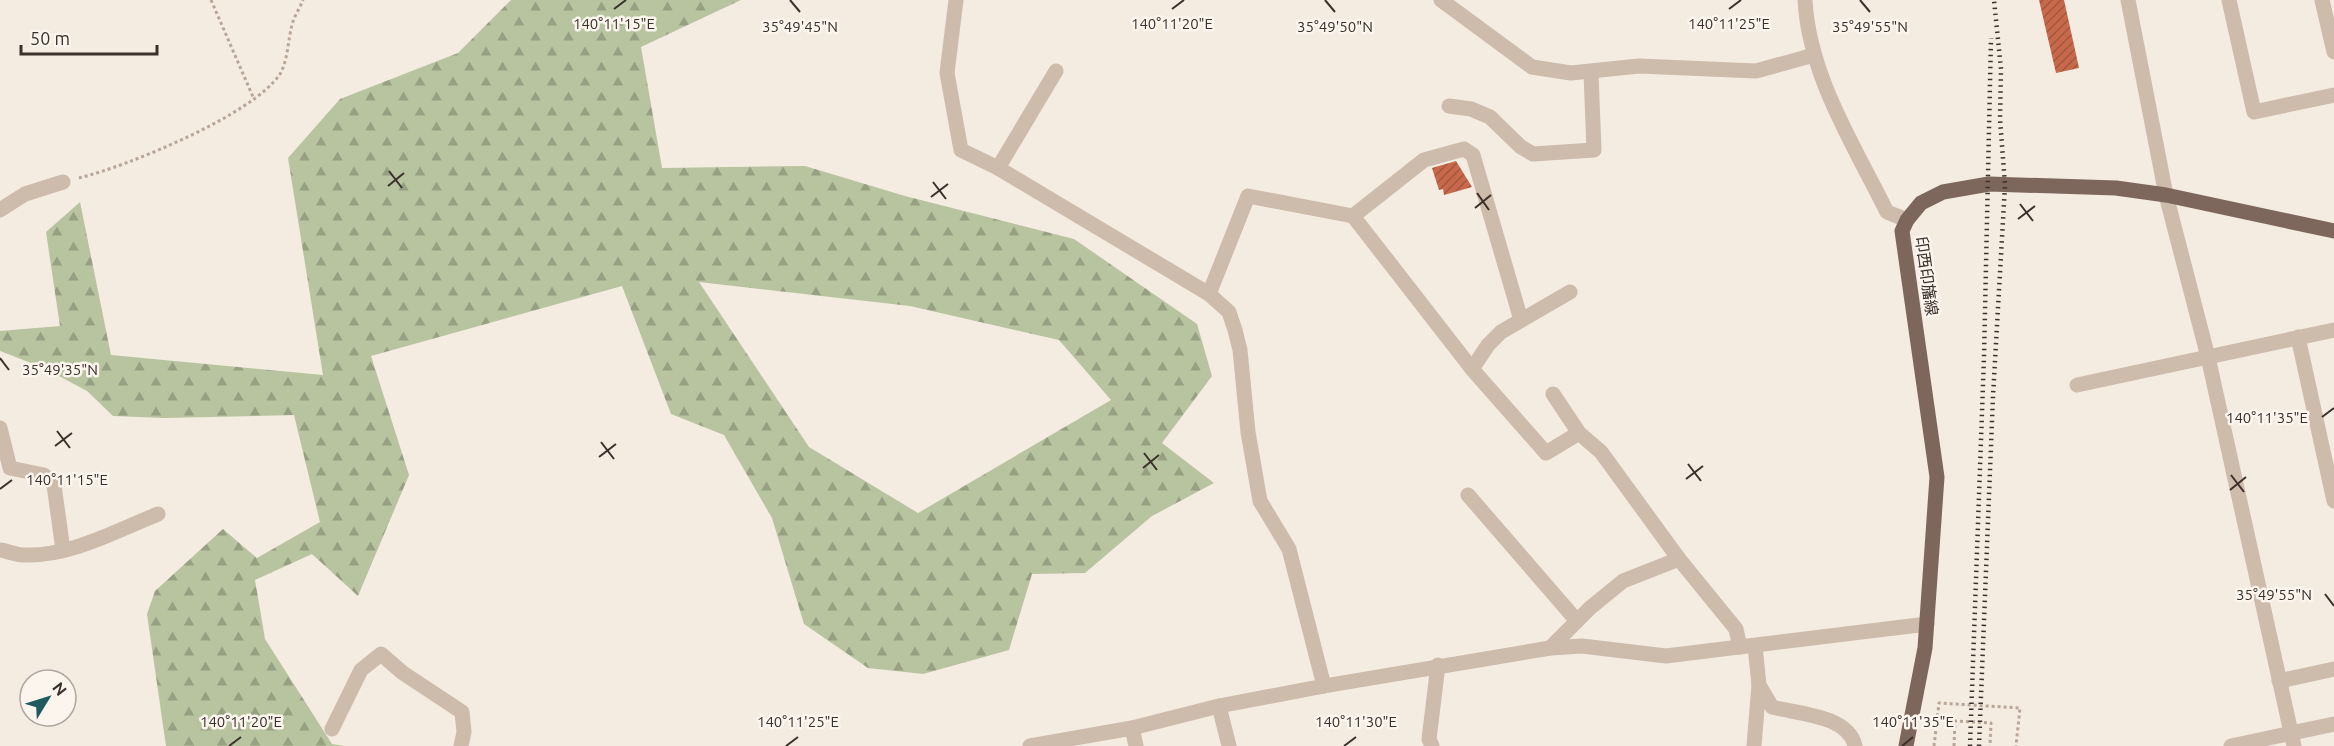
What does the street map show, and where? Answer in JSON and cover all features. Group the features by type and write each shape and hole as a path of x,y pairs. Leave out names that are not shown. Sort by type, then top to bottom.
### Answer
{"main road":[{"name":"印西印旛線","path":"1906,746 1921,676 1927,624 1937,477 1902,231 1907,220 1921,203 1943,192 1989,184 2116,188 2166,195 2334,231"}],"street":[{"path":"956,0 947,73 961,150 998,168 1209,294 1229,312 1240,350 1248,432 1260,501 1289,549 1324,686"},
{"path":"1441,0 1533,67 1591,73 1639,66 1756,71 1814,55"},
{"path":"1805,0 1814,55 1821,78 1887,212 1907,220"},
{"path":"2128,0 2166,195 2208,357 2293,740"},
{"path":"2229,0 2254,112 2334,94"},
{"path":"2322,0 2334,52"},
{"path":"998,168 1056,71"},
{"path":"1449,106 1471,109 1490,117 1521,147 1533,154 1594,150 1591,73"},
{"path":"1353,216 1424,160 1464,149 1473,155 1521,320"},
{"path":"0,210 26,194 63,182"},
{"path":"1209,294 1248,196 1353,216 1472,369 1546,453 1579,433"},
{"path":"1472,369 1488,345 1502,332 1570,292"},
{"path":"2077,386 2334,330"},
{"path":"2298,337 2334,501"},
{"path":"1553,394 1579,433 1600,452 1679,559 1736,629 1747,647 1759,685 1772,707 1839,724 1853,736 1855,746"},
{"path":"0,428 10,468 44,475 54,485 63,550"},
{"path":"1468,495 1577,621"},
{"path":"0,550 22,555 63,550 90,542 158,514"},
{"path":"1550,648 1623,581 1679,559"},
{"path":"1030,746 1132,728 1219,706 1324,686 1438,665 1550,648 1582,646 1666,656 1927,624"},
{"path":"332,729 361,670 381,654 403,673 462,712 464,732 461,746"},
{"path":"1432,746 1429,738 1438,665"},
{"path":"2279,681 2334,669"},
{"path":"1754,746 1759,685"},
{"path":"1219,706 1229,746"},
{"path":"2231,746 2293,740 2334,724"},
{"path":"1132,728 1136,746"}],"path":[{"path":"212,0 254,99"},
{"path":"63,182 103,172 183,140 262,95 280,73 293,22 303,0"},
{"path":"1934,746 1939,703 2020,708 2016,746"},
{"path":"1954,746 1955,721 1991,723 1990,746"}],"green space":[{"path":"511,0 741,0 641,47 662,168 805,166 905,196 1074,239 1197,324 1212,376 1162,443 1214,483 1152,516 1085,573 1032,574 1009,650 923,674 868,668 804,624 772,518 724,435 671,414 622,286 371,356 409,475 358,596 312,554 255,580 265,639 332,744 344,746 166,746 147,614 155,591 223,529 257,558 320,522 294,415 164,418 113,416 87,391 44,368 0,351 0,331 60,326 46,232 80,202 111,355 323,375 288,158 340,99 458,53","holes":["699,282 910,306 1059,340 1111,400 918,513 809,447"]}],"building":[{"path":"2039,0 2064,0 2079,68 2056,73"},
{"path":"1456,161 1472,187 1444,195 1443,189 1439,190 1432,168"}],"railway":[{"path":"1979,746 1993,396 2005,185 2000,119 2001,69 1994,0"},
{"path":"1970,746 1984,357 1991,38"}]}
